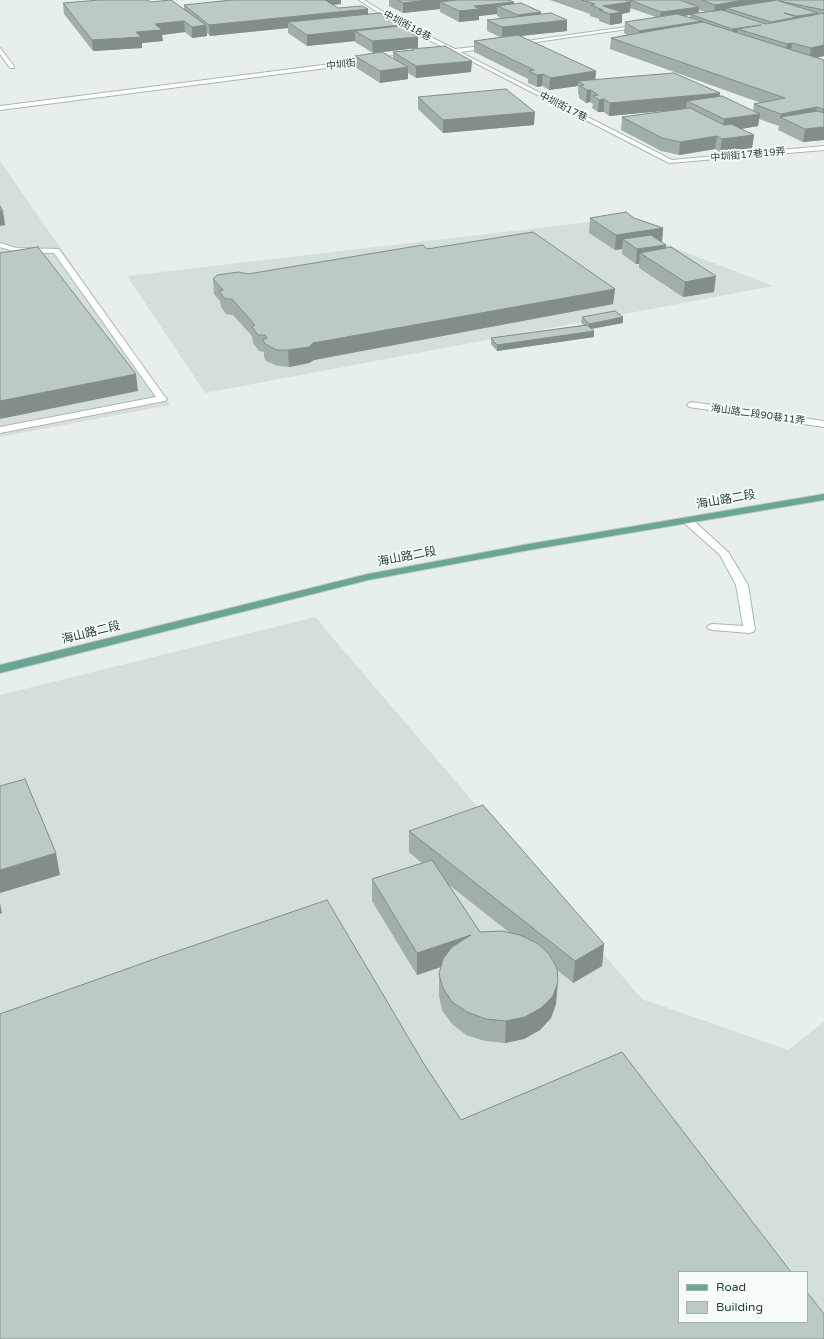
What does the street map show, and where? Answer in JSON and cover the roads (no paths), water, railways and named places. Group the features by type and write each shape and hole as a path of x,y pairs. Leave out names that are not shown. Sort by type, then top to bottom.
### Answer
{"main road":[{"name":"海山路二段","path":"0,669 368,577 529,547 824,496"}],"street":[{"name":"中圳街18巷","path":"361,0 398,23 455,51"},
{"path":"510,44 645,25"},
{"path":"431,54 495,46"},
{"path":"0,50 12,67"},
{"name":"中圳街17巷","path":"455,51 671,162"},
{"name":"中圳街","path":"0,108 416,56"},
{"name":"中圳街17巷19弄","path":"671,162 824,148"},
{"path":"0,245 15,250 56,251 162,399 0,430"},
{"name":"海山路二段90巷11弄","path":"692,405 824,424"},
{"path":"688,520 724,553 742,585 749,630 713,627"}]}
